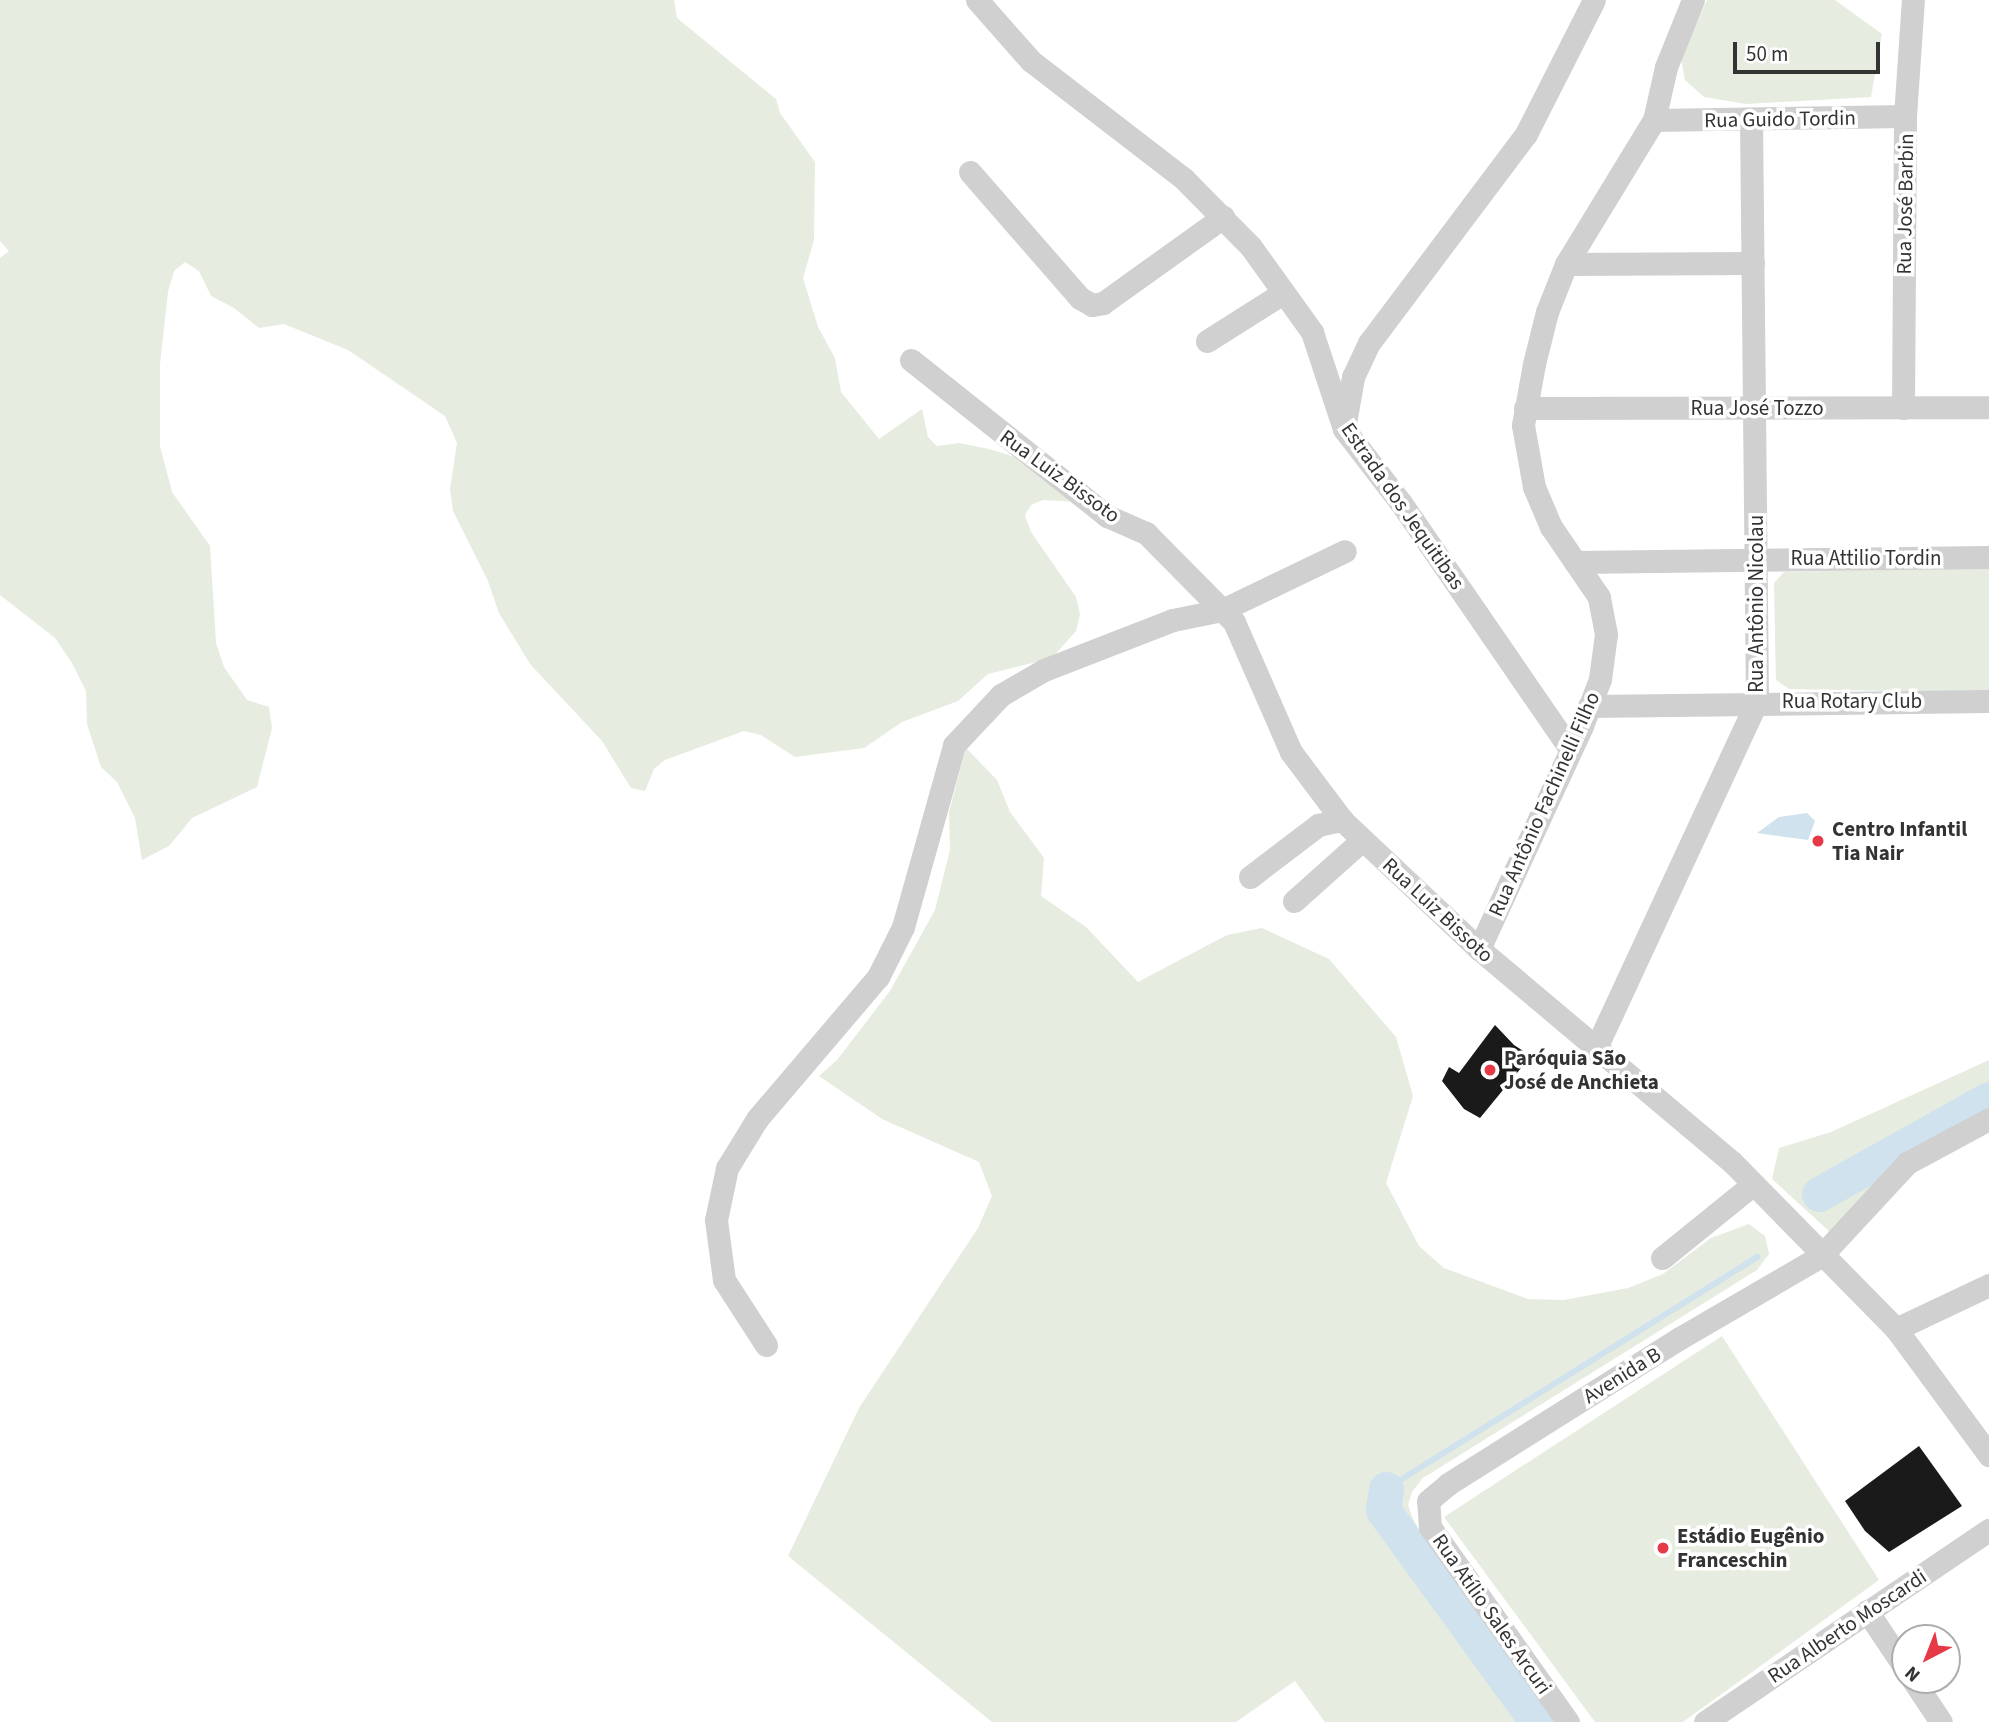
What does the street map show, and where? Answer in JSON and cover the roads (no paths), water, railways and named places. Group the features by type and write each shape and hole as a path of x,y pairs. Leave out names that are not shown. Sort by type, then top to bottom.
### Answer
{"street":[{"name":"Estrada dos Jequitibas","path":"977,0 1031,61 1184,179 1251,247 1312,332 1344,429 1416,525 1570,749"},
{"path":"1344,429 1353,377 1369,342 1526,134 1594,0"},
{"name":"Rua Antônio Fachinelli Filho","path":"1479,949 1601,679 1606,634 1599,597 1551,527 1534,487 1523,425 1546,312 1566,264 1654,120 1666,66 1693,0"},
{"name":"Rua José Barbin","path":"1903,408 1906,117 1913,0"},
{"name":"Rua Guido Tordin","path":"1654,120 1751,122 1906,117"},
{"name":"Rua Antônio Nicolau","path":"1595,1050 1757,701 1751,122"},
{"path":"970,173 1080,298 1091,305 1104,303 1223,217"},
{"path":"1566,264 1753,262"},
{"path":"1207,341 1283,293"},
{"name":"Rua Luiz Bissoto","path":"911,359 1107,516 1146,533 1222,610 1242,638 1291,752 1342,820 1479,949 1595,1050 1695,1127 1896,1329 1989,1455"},
{"name":"Rua José Tozzo","path":"1525,408 1989,408"},
{"path":"766,1345 724,1280 716,1220 727,1168 757,1119 878,977 903,927 930,814 954,745 1001,695 1044,670 1173,620 1222,610 1345,551"},
{"name":"Rua Attilio Tordin","path":"1575,562 1989,558"},
{"name":"Rua Rotary Club","path":"1589,706 1757,701 1989,701"},
{"path":"1250,877 1318,825 1342,820"},
{"path":"1294,901 1362,841"},
{"name":"Avenida B","path":"1428,1502 1448,1484 1680,1338 1821,1256 1907,1163 1989,1118"},
{"path":"1662,1258 1752,1185"},
{"path":"1896,1329 1989,1284"},
{"name":"Rua Atílio Sales Arcuri","path":"1428,1502 1430,1527 1568,1722"},
{"name":"Rua Alberto Moscardi","path":"1711,1720 1989,1530"},
{"path":"1867,1611 1891,1647"},
{"path":"1922,1694 1941,1722"}],"water":[{"path":"1807,813 1815,821 1808,840 1757,833 1779,817"}],"waterway":[{"path":"1819,1194 1989,1099"},
{"path":"1386,1489 1757,1257"},
{"path":"1386,1489 1383,1510 1537,1722"}],"place":[{"name":"Centro Infantil Tia Nair","path":"1818,841"},
{"name":"Paróquia São José de Anchieta","path":"1490,1070"},
{"name":"Estádio Eugênio Franceschin","path":"1663,1548"}]}
